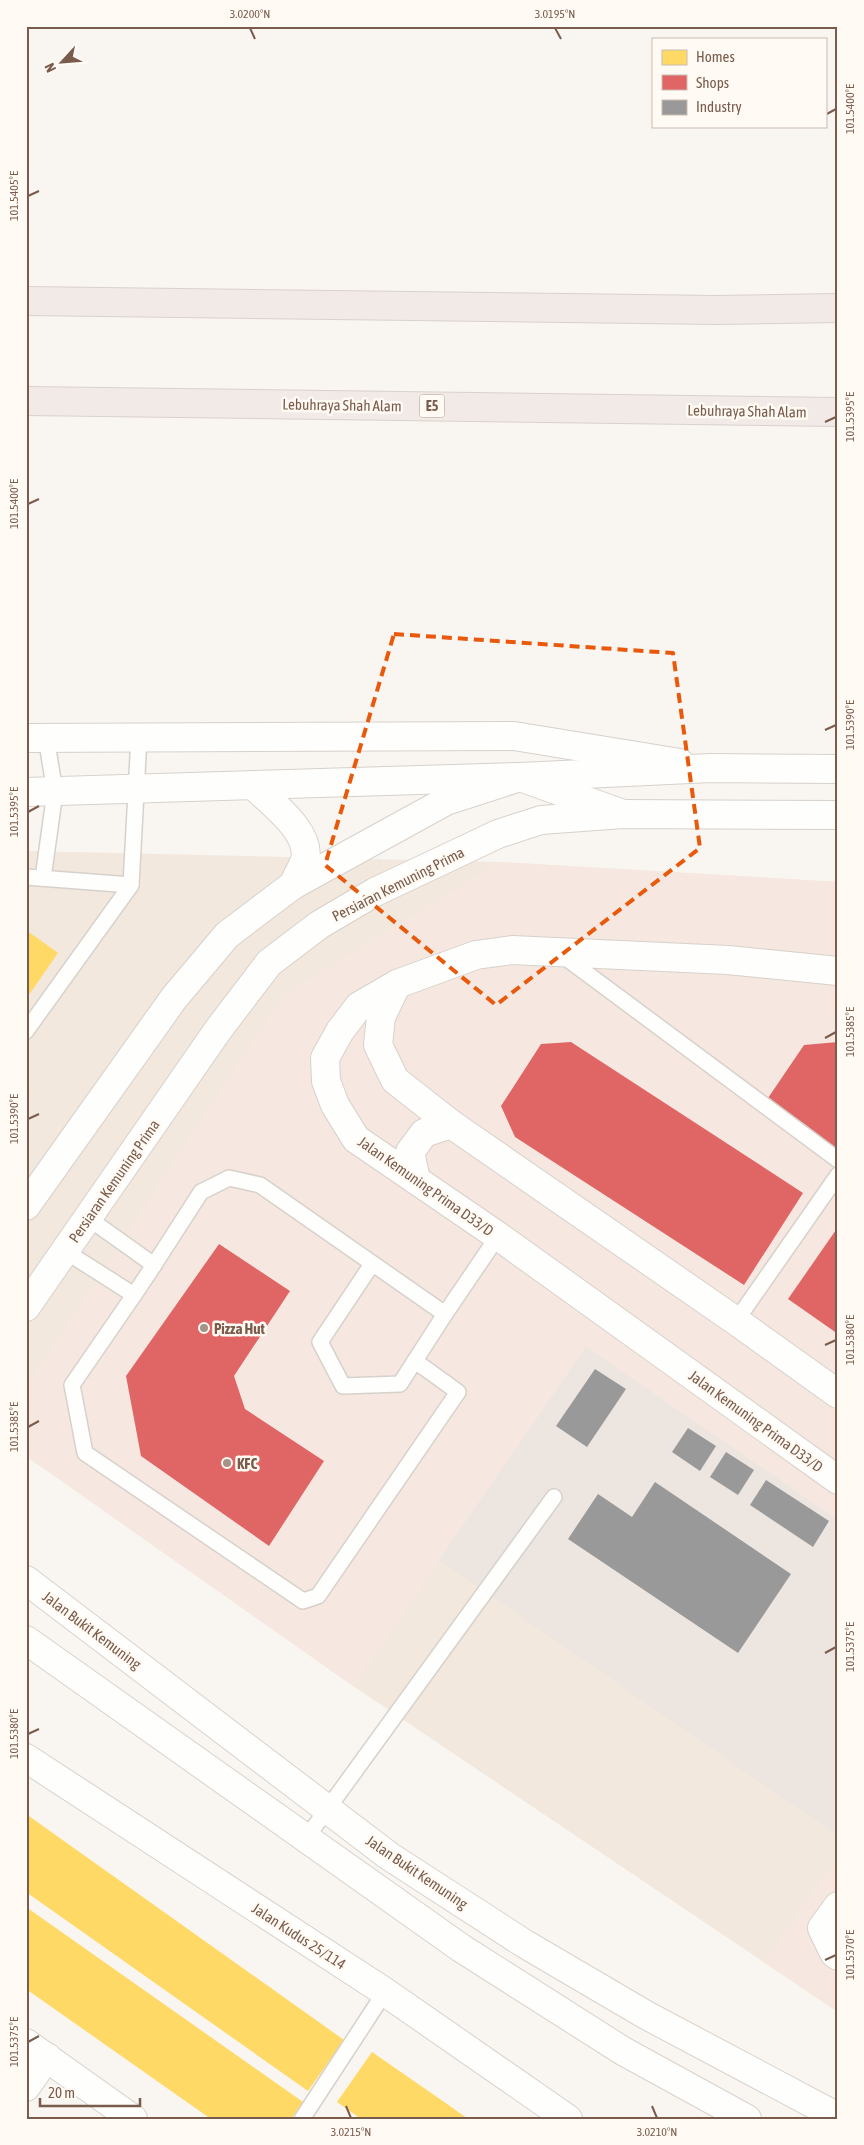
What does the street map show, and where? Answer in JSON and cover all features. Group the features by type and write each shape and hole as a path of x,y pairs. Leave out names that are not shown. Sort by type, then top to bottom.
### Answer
{"highway":[{"path":"26,302 716,310 838,308"},
{"name":"Lebuhraya Shah Alam","path":"26,401 838,412"}],"street":[{"path":"36,738 514,736 711,768"},
{"path":"26,792 520,777 711,768 838,769"},
{"path":"26,1206 174,998 227,935 293,885 446,801 520,777 623,814"},
{"path":"253,785 289,818 302,838 305,858 293,885"},
{"name":"Persiaran Kemuning Prima","path":"26,1307 218,1030 269,963 319,925 375,892 498,834 541,820 623,814 838,815"},
{"name":"Jalan Kemuning Prima D33/D","path":"838,971 728,960 512,950 476,954 397,984 359,1006 340,1031 325,1058 326,1081 335,1105 356,1139 498,1236 838,1480"},
{"path":"397,984 381,1017 378,1045 395,1080 451,1124 838,1394"},
{"path":"416,1180 410,1152 424,1134 451,1124"},
{"name":"Jalan Bukit Kemuning","path":"26,1580 389,1856 525,1944 646,2016 838,2117"},
{"path":"26,1640 469,1953 623,2051 747,2119"},
{"name":"Jalan Kudus 25/114","path":"26,1758 385,1992 568,2119"},
{"path":"838,1906 822,1928 834,1954 838,1956"},
{"path":"26,2087 37,2050 133,2119"}],"lane":[{"path":"26,1031 131,885 139,737"},
{"path":"36,738 55,792 43,878"},
{"path":"26,877 131,885"},
{"path":"560,953 838,1160"},
{"path":"736,1322 838,1175"},
{"path":"415,1361 458,1392 318,1596 303,1601 85,1454 72,1385 134,1295 201,1192 229,1178 260,1185 444,1314"},
{"path":"88,1218 154,1265"},
{"path":"372,1264 320,1342 342,1386 400,1384 444,1314 498,1236"},
{"path":"65,1251 134,1295"},
{"path":"307,1837 554,1497"},
{"path":"302,2119 385,1992"}],"highlighted area":[{"path":"394,634 673,653 700,848 496,1005 325,865"}],"shaded area":[{"path":"26,851 500,862 838,882 838,2012 353,1686 26,1456"},
{"path":"500,862 838,882 838,1520 586,1347 353,1686 26,1456 26,1388 283,996"},
{"path":"586,1347 838,1520 838,1836 439,1560"},
{"path":"838,1856 838,2012 765,1963"}],"building: Homes":[{"path":"26,930 58,953 26,999"},
{"path":"26,1814 344,2040 308,2091 26,1892"},
{"path":"26,1907 303,2102 291,2119 211,2119 26,1989"},
{"path":"372,2052 468,2119 361,2119 337,2102"}],"building: Shops":[{"path":"571,1042 803,1193 744,1285 515,1137 501,1106 541,1044"},
{"path":"838,1042 838,1150 766,1101 804,1045"},
{"path":"838,1227 838,1334 788,1299"},
{"path":"219,1244 290,1291 234,1376 245,1409 324,1461 269,1546 141,1456 126,1376"}],"building: Industry":[{"path":"595,1369 626,1389 587,1447 556,1426"},
{"path":"688,1428 716,1446 700,1471 672,1452"},
{"path":"726,1452 754,1470 738,1495 710,1477"},
{"path":"766,1480 829,1521 813,1547 750,1505"},
{"path":"655,1482 791,1574 738,1653 568,1539 598,1494 632,1517"}],"place":[{"name":"Pizza Hut","path":"204,1328"},
{"name":"KFC","path":"227,1463"}]}
